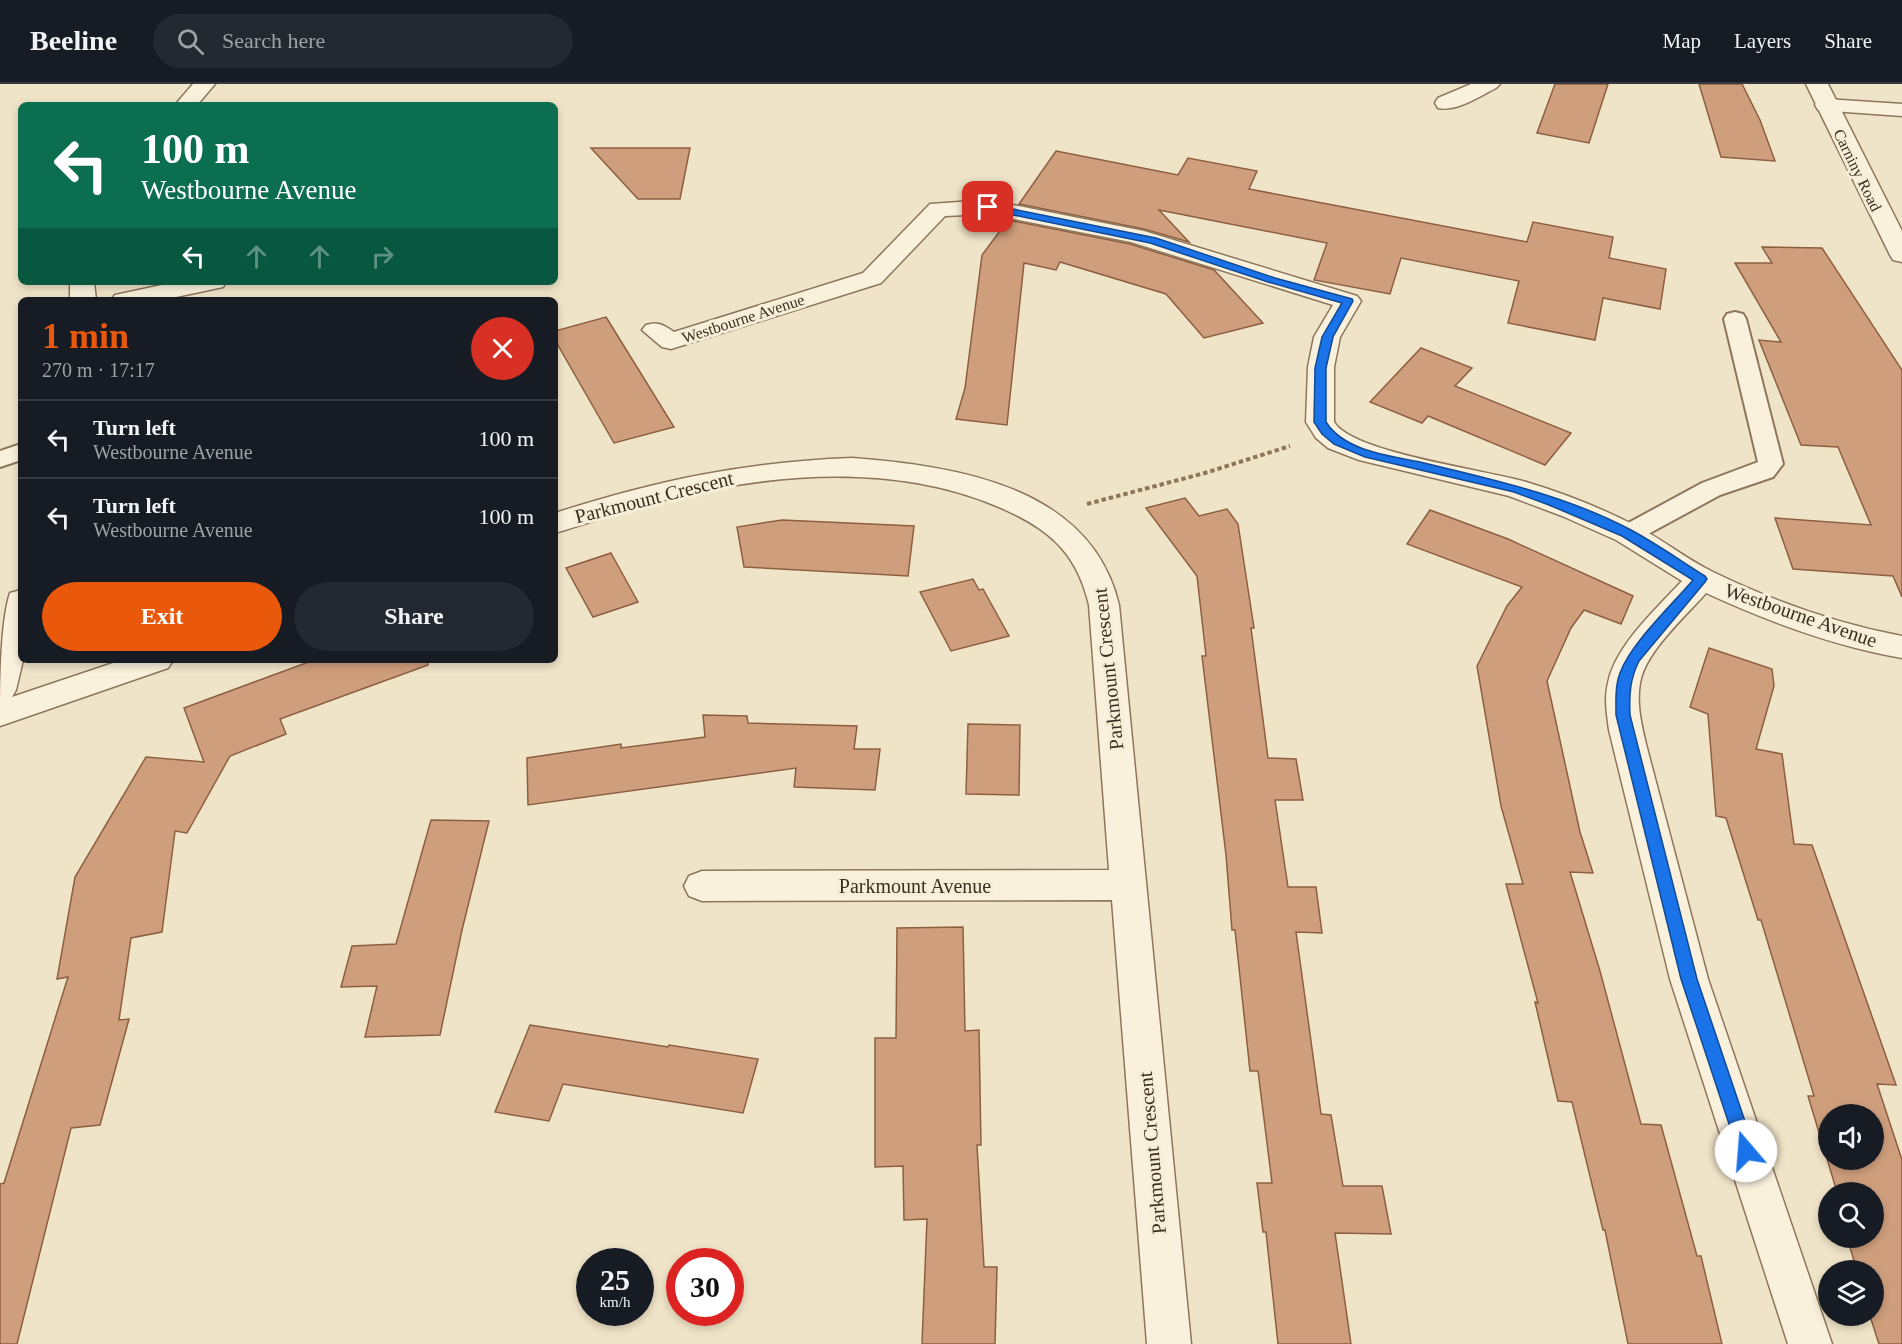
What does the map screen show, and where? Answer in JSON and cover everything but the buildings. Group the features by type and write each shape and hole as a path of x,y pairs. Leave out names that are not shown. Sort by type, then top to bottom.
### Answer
{"street":[{"path":"189,102 204,84"},
{"path":"1446,103 1489,84"},
{"path":"1822,94 1902,110"},
{"name":"Carniny Road","path":"1822,94 1902,255"},
{"name":"Westbourne Avenue","path":"655,330 671,341 844,296 872,278 938,209 988,207 1104,229 1168,245 1272,280 1348,301 1327,337 1321,368 1320,422 1332,437 1348,446 1369,454 1517,489 1572,509 1628,534 1701,579 1765,607 1839,632 1902,647"},
{"path":"139,297 199,285"},
{"name":"Parkmount Crescent","path":"558,522 617,503 748,474 837,468 909,473 961,482 991,491 1044,516 1065,533 1093,565 1101,584 1169,1344"},
{"name":"Westbourne Avenue","path":"1701,579 1634,658 1626,674 1623,715 1689,979 1810,1344"},
{"path":"0,690 18,614"},
{"path":"0,714 148,663"},
{"name":"Parkmount Avenue","path":"702,886 1127,885"}],"lane":[{"path":"1628,534 1711,489 1764,471 1771,464 1735,319"},
{"path":"0,459 18,453"}],"path":[{"path":"1044,516 1205,473 1292,445 1332,437"}],"route":[{"path":"988,207 1104,229 1168,245 1272,280 1348,301 1327,337 1321,368 1320,422 1326,432 1338,442 1369,454 1453,472 1517,489 1554,502 1626,533 1701,579 1634,658 1626,674 1623,715 1689,979 1746,1151"}]}
